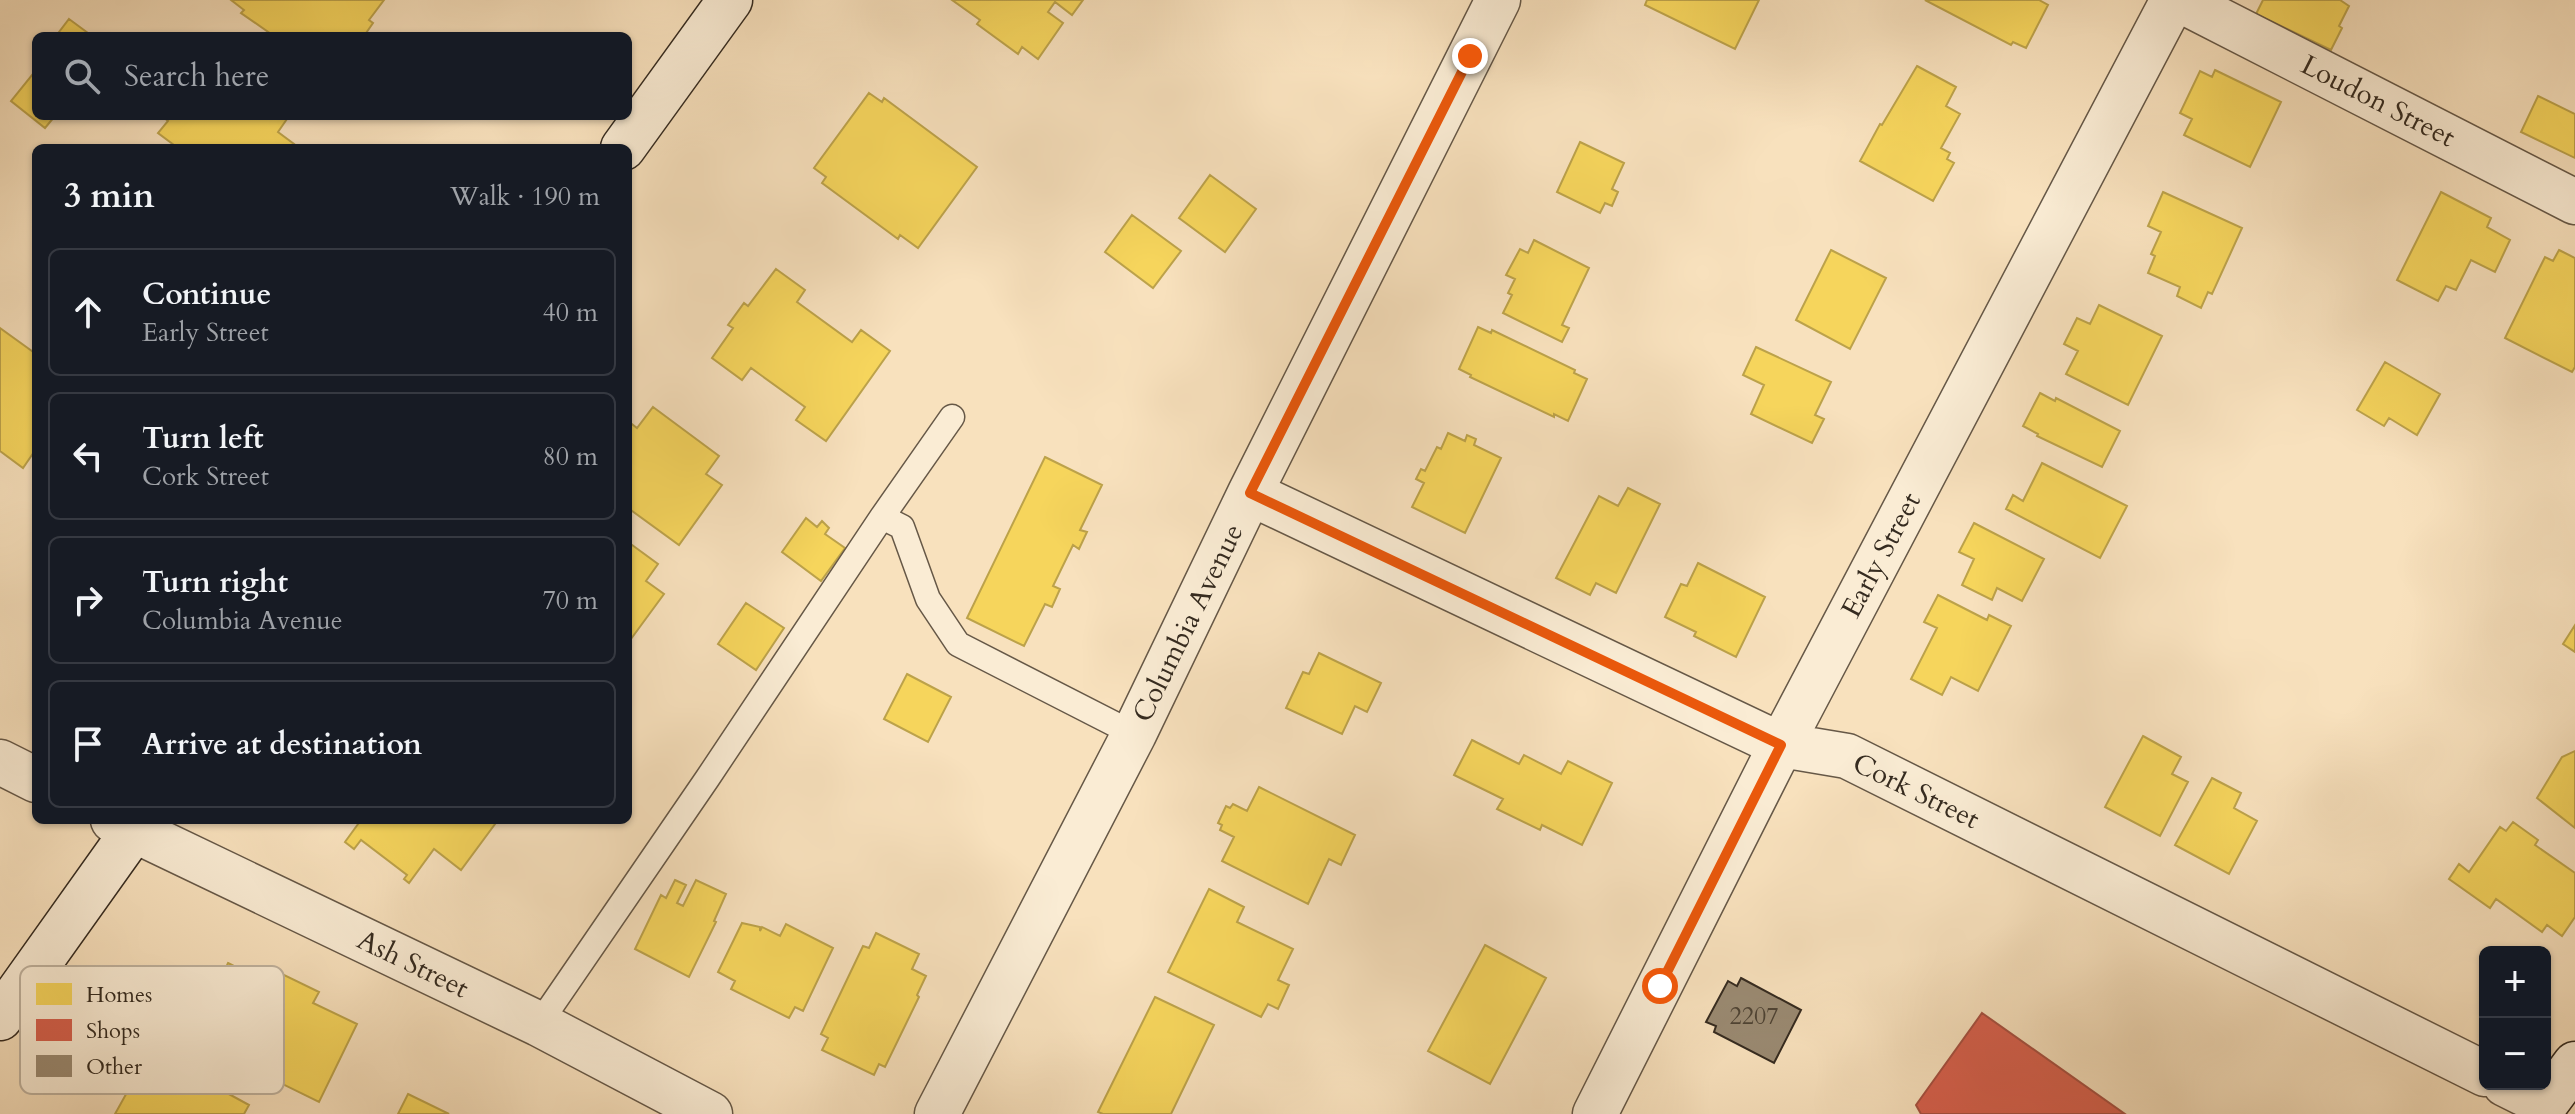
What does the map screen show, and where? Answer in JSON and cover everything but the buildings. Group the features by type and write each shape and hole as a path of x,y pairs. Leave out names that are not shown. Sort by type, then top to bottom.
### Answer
{"street":[{"path":"626,144 730,0"},
{"name":"Columbia Avenue","path":"937,1114 1134,734 1250,493 1498,0"},
{"name":"Early Street","path":"1595,1114 1781,745 2173,0"},
{"name":"Loudon Street","path":"2180,0 2575,202"},
{"name":"Cork Street","path":"1250,493 1781,745 1847,756 2479,1071"},
{"path":"0,762 32,778"},
{"path":"35,966 129,824"},
{"name":"Ash Street","path":"129,824 539,1024 710,1114"},
{"path":"0,1018 20,988"},
{"path":"2514,1090 2541,1109 2575,1064"}],"lane":[{"path":"539,1024 952,417"},
{"path":"882,517 902,527 928,599 958,644 1134,734"}],"route":[{"path":"1470,56 1250,493 1781,745 1660,986"}]}
